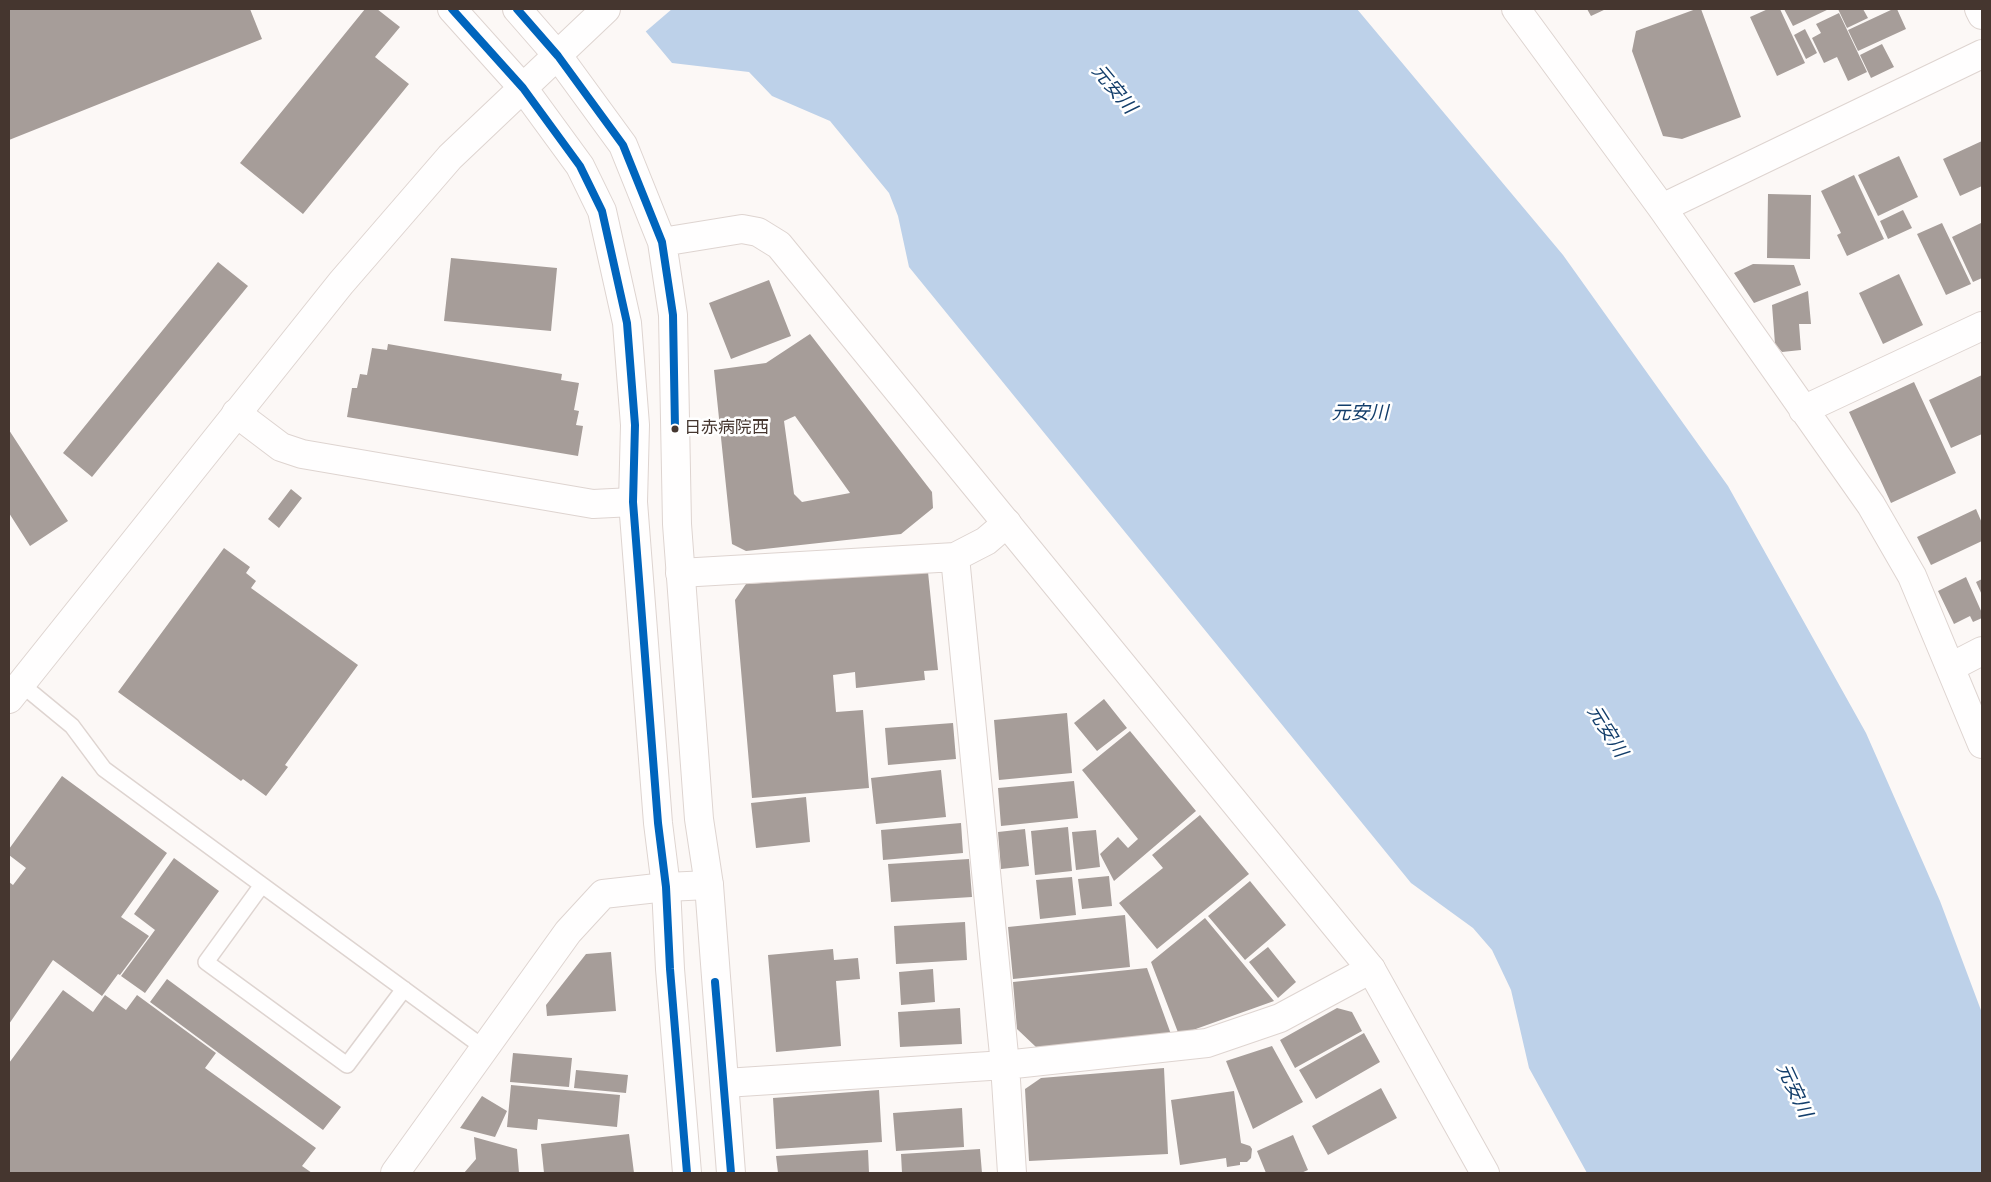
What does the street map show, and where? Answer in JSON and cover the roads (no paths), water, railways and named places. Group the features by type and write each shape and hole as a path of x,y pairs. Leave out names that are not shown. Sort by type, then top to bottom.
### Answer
{"street":[{"path":"452,9 523,88 580,166 602,211 627,323 635,425 634,502 658,823 666,887 670,970 687,1173"},
{"path":"517,9 558,56 623,145 662,242 673,315 677,524 680,573 699,820 709,884 731,1173"},
{"path":"15,691 341,283 450,157 606,9"},
{"path":"1516,9 1662,208 1871,505 1912,576 1982,744"},
{"path":"1979,9 1982,15"},
{"path":"1662,208 1982,54"},
{"path":"662,242 742,229 758,232 780,245 1371,969 1481,1172"},
{"path":"1803,410 1982,326"},
{"path":"236,413 281,447 302,454 593,504 634,502"},
{"path":"680,573 955,557 986,541 1007,523"},
{"path":"955,557 1005,1065 1012,1173"},
{"path":"1951,667 1982,651"},
{"path":"395,1173 568,932 603,894 709,884"},
{"path":"725,1082 1005,1065 1207,1043 1280,1018 1371,969"}],"lane":[{"path":"15,691 72,726 104,769 484,1048"},
{"path":"262,886 206,962 315,1042 347,1065 404,989"}],"water":[{"name":"元安川","path":"627,9 1357,9 1563,255 1728,486 1866,733 1940,901 1982,1013 1982,1173 1587,1173 1529,1068 1511,990 1492,950 1473,928 1411,883 909,267 898,216 889,193 830,121 772,96 749,72 672,63"}],"place":[{"name":"日赤病院西","path":"675,429"}]}
